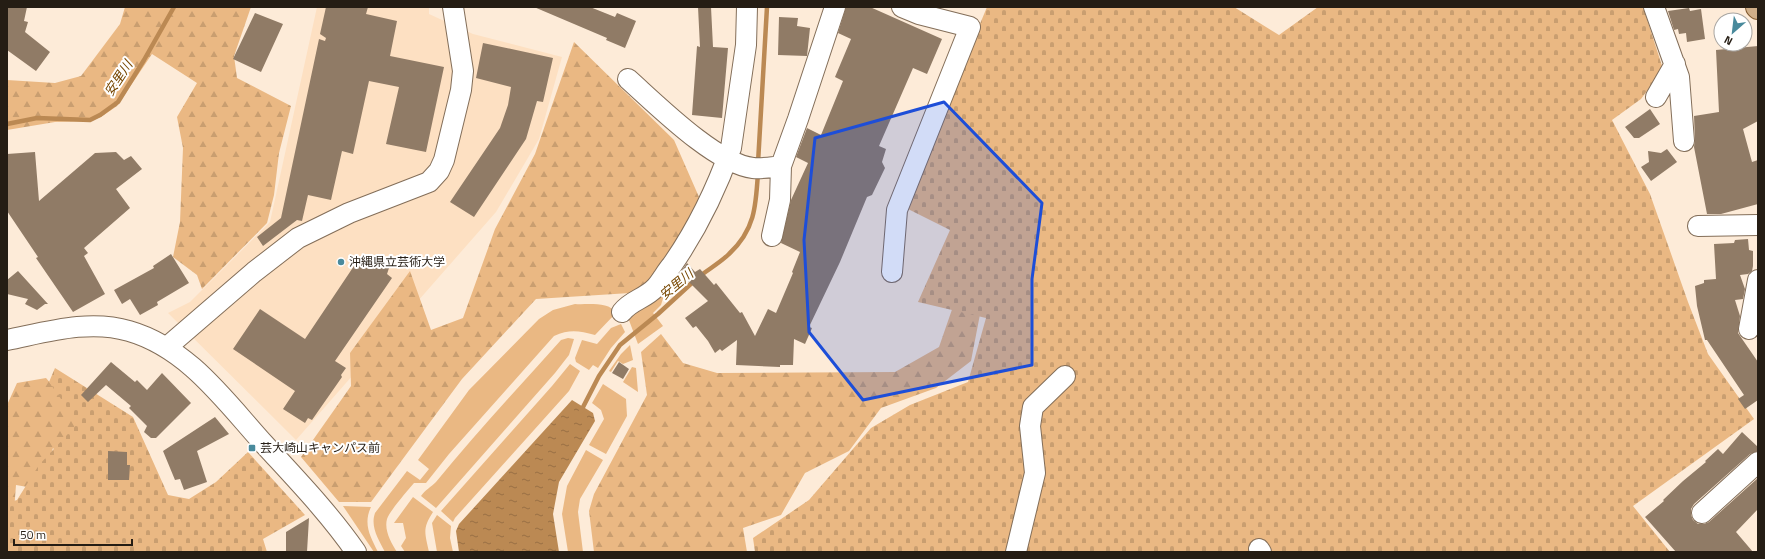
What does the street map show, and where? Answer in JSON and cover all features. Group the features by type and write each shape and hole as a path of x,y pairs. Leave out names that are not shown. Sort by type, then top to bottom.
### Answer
{"street":[{"path":"167,347 254,272 298,238 349,213 429,182 439,171 444,160 461,90 463,71 453,7"},
{"path":"622,312 628,304 647,296 656,287 688,241 705,211 727,159 731,148 746,45 747,7"},
{"path":"772,236 780,200 768,167 835,7"},
{"path":"892,272 897,210 970,27 919,14 902,7"},
{"path":"1654,7 1679,77 1684,141"},
{"path":"1656,97 1675,64"},
{"path":"628,79 677,124 727,159 768,167"},
{"path":"1698,226 1758,224"},
{"path":"1749,329 1758,280"},
{"path":"7,340 76,327 94,326 130,331 167,347 195,369 309,492 338,527 356,552"},
{"path":"1016,552 1035,473 1030,426 1033,407 1065,376"},
{"path":"1702,513 1758,462"}],"highlighted area":[{"path":"944,102 1042,203 1032,279 1032,365 863,400 809,332 804,240 815,138"}],"shaded area":[{"name":"沖縄県立芸術大学","path":"317,7 429,7 429,14 473,34 562,57 539,139 496,212 296,440 168,313 190,302 270,222"}],"green space":[{"path":"125,7 251,7 234,56 237,78 291,106 279,153 274,195 267,223 202,289 197,275 173,257 180,222 183,148 177,117 197,83 152,54 117,106 101,117 91,121 55,122 7,130 7,80 55,83 81,76 120,24"},
{"path":"987,7 1234,7 1279,35 1318,7 1642,7 1663,69 1641,99 1612,120 1650,194 1708,354 1754,419 1633,506 1670,552 755,552 753,538 809,500 871,428 910,405 968,382 986,318 918,302 950,230 904,207"},
{"path":"574,42 674,140 699,197 684,232 652,286 630,293 536,299 462,379 371,502 339,502 301,457 351,386 350,353 410,271 431,330 463,318 495,229 535,154"},
{"path":"987,278 971,361 936,388 881,408 849,451 805,473 781,515 743,528 747,552 594,552 589,511 594,494 647,395 641,352 661,334 683,363 717,373 895,372 939,347 957,295"},
{"path":"669,279 661,305 653,313 663,326 638,344 627,315"},
{"path":"575,304 603,305 613,309 616,313 595,335 574,331 565,332 554,336 449,454 426,483 414,483 399,501 388,516 386,523 386,528 392,545 397,552 385,552 374,528 375,513 407,471 420,480 429,469 418,460 469,390 539,319 553,310"},
{"path":"621,324 625,332 611,348 598,368 593,365 589,370 576,362 575,358 582,340 597,344 611,328"},
{"path":"568,338 574,339 569,355 555,373 436,508 421,496 436,482 561,340"},
{"path":"630,345 633,360 623,364 618,361 611,372 609,371 621,354"},
{"path":"570,364 580,371 569,391 453,522 441,511"},
{"path":"632,367 636,368 638,392 623,382"},
{"path":"55,368 133,417 168,495 189,499 216,482 248,452 305,515 263,539 267,552 7,552 7,503 17,500 39,465 78,423 49,382"},
{"path":"46,378 92,431 68,466 53,448 39,489 16,485 13,524 7,552 7,405 17,383"},
{"path":"603,384 626,399 627,416 606,454 589,445 604,419 601,410 592,403"},
{"path":"586,450 603,460 580,499 578,512 583,552 568,552 562,514 567,486"},
{"path":"413,497 433,512 427,523 425,531 429,552 405,552 401,546 406,538 403,523 394,523"},
{"path":"343,506 371,507 368,519 368,530 378,552 374,552"},
{"path":"437,515 451,526 450,538 453,552 437,552 432,523"}],"water":[{"path":"572,400 593,413 595,421 559,482 553,514 559,552 459,552 456,531 459,524"}],"building":[{"path":"7,7 27,7 24,21 28,22 25,32 50,52 36,71 7,50"},
{"path":"326,7 368,7 366,14 397,21 390,56 444,67 426,152 386,144 399,87 369,81 353,154 342,151 331,200 308,195 302,221 297,220 263,246 257,237 281,218 319,39 325,41 326,38 320,34"},
{"path":"534,7 590,7 615,17 617,13 636,21 625,48 606,40 607,38"},
{"path":"698,7 711,7 713,47 728,48 722,118 692,115 697,46 700,47"},
{"path":"846,7 870,7 942,39 927,74 913,68 879,146 886,149 882,162 885,168 872,195 867,197 840,262 809,327 812,328 805,344 794,339 793,365 780,365 780,367 736,365 737,340 722,351 720,349 715,353 696,326 693,328 685,318 708,301 680,273 687,263 695,272 700,269 714,285 716,283 740,313 742,312 755,336 768,309 776,313 800,252 781,243 791,200 808,163 796,157 807,128 821,135 843,81 835,77 851,39 838,33"},
{"path":"1689,8 1690,11 1701,9 1705,39 1687,42 1686,33 1679,34 1678,29 1674,30 1668,11"},
{"path":"255,13 283,24 261,72 233,59"},
{"path":"779,17 798,18 797,26 810,28 807,56 778,55"},
{"path":"483,43 553,58 543,102 537,101 526,139 474,217 450,202 500,128 508,105 511,87 476,78"},
{"path":"1753,46 1758,46 1758,121 1743,129 1752,162 1758,160 1758,204 1721,214 1707,214 1694,147 1694,116 1719,112 1716,52 1753,52"},
{"path":"1650,109 1660,124 1639,138 1634,138 1625,127"},
{"path":"1667,149 1677,162 1651,181 1641,167 1649,162 1648,151 1661,153"},
{"path":"35,152 39,201 95,153 116,152 124,160 131,156 142,169 116,189 130,208 84,248 88,253 84,256 105,294 73,312 36,258 38,257 7,211 7,154"},
{"path":"1748,239 1749,250 1753,251 1752,271 1748,274 1740,275 1745,289 1743,299 1735,300 1740,316 1738,333 1758,362 1758,400 1745,409 1738,399 1744,395 1707,340 1705,340 1697,306 1695,286 1704,283 1704,280 1716,279 1714,244 1734,243 1735,240"},
{"path":"171,254 189,283 157,302 158,305 140,315 130,299 122,304 114,290 154,268 153,266"},
{"path":"360,257 374,266 378,261 389,268 387,274 392,278 335,361 346,368 341,375 342,377 312,420 308,418 305,423 283,409 295,391 233,349 260,309 305,339"},
{"path":"18,271 48,304 45,304 37,310 25,304 28,299 7,294 7,280"},
{"path":"111,362 135,382 137,380 147,390 162,373 191,403 156,438 151,438 144,432 147,426 129,408 131,406 106,385 88,402 81,395"},
{"path":"619,362 629,369 623,379 612,373"},
{"path":"215,417 229,434 197,451 207,482 184,490 180,479 175,480 163,451"},
{"path":"1742,432 1758,447 1758,451 1750,454 1694,504 1691,509 1691,515 1693,520 1698,524 1709,522 1758,478 1758,509 1736,532 1753,552 1676,552 1645,517 1664,501 1663,500 1683,481 1706,462 1705,461 1718,449 1723,454"},
{"path":"108,451 127,452 127,465 130,465 129,480 108,480"},
{"path":"309,518 307,552 286,552 286,532"}],"waterway":[{"name":"安里川","path":"7,124 37,118 90,120 100,115 118,102 174,7"},
{"name":"安里川","path":"758,163 767,7"},
{"name":"安里川","path":"700,276 726,257 738,245 744,236 755,207 758,172"},
{"name":"安里川","path":"581,411 599,376 620,345 658,314 694,281"}],"place":[{"name":"沖縄県立芸術大学","path":"341,262"},
{"name":"芸大崎山キャンパス前","path":"252,448"}]}
